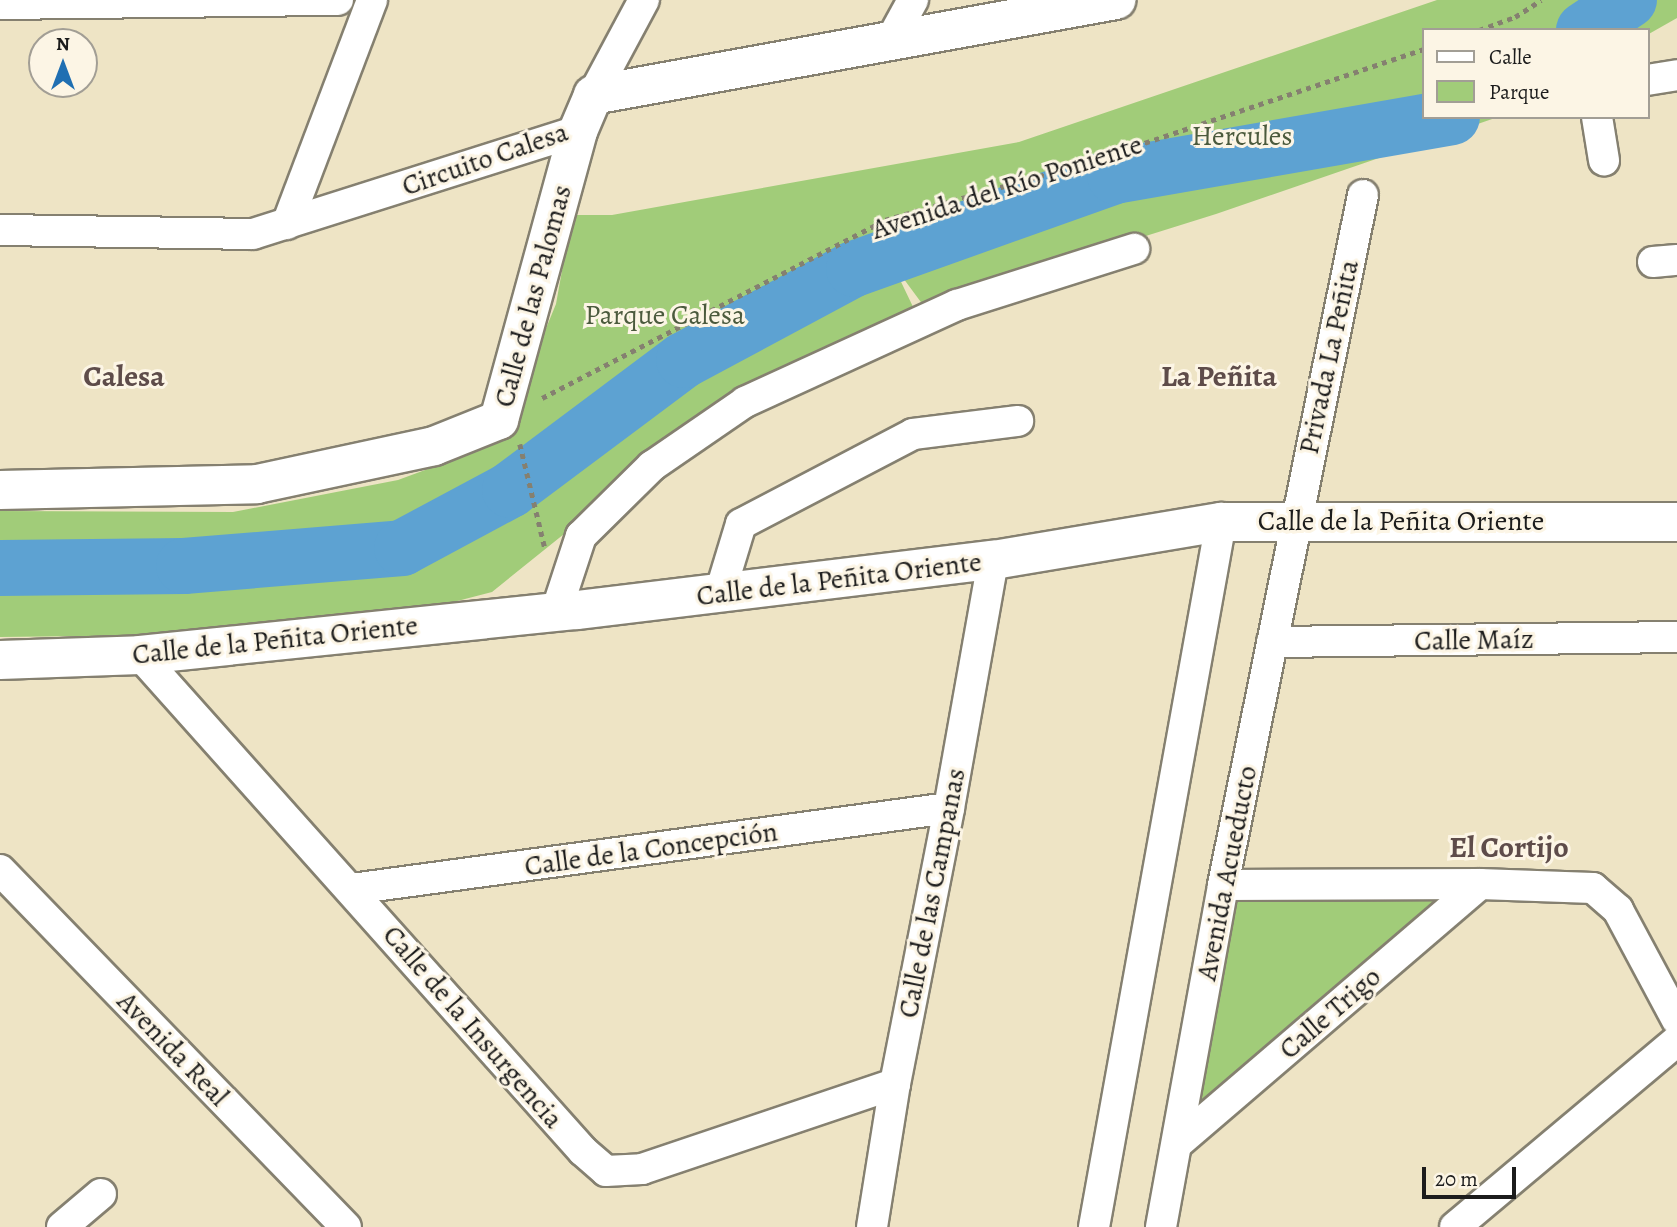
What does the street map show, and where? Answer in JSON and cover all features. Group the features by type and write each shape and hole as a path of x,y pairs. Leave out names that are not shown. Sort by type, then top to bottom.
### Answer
{"main road":[{"name":"Circuito Calesa","path":"578,131 593,96 1116,0"},
{"name":"Calle de las Palomas","path":"509,429 578,131"},
{"path":"0,490 257,484 509,429"},
{"name":"Calle de la Peñita Oriente","path":"0,660 140,655 556,612 993,560 1221,522 1296,520 1677,523"}],"street":[{"path":"0,4 338,0"},
{"path":"287,224 372,0"},
{"path":"593,96 644,0"},
{"path":"891,40 913,0"},
{"path":"1649,80 1677,75"},
{"path":"1597,119 1604,160"},
{"name":"Circuito Calesa","path":"0,230 254,234 578,131"},
{"name":"Privada La Peñita","path":"1296,520 1363,195"},
{"path":"556,612 581,536 652,466 745,402 957,305 1134,249"},
{"path":"720,593 741,524 913,434 1018,421"},
{"name":"Avenida Acueducto","path":"1161,1227 1179,1142 1223,885 1296,520"},
{"path":"1094,1227 1221,522"},
{"name":"Calle de las Campanas","path":"872,1227 895,1084 949,808 993,560"},
{"name":"Calle Maíz","path":"1272,642 1677,637"},
{"name":"Calle de la Insurgencia","path":"140,655 352,889 583,1151 607,1171 642,1169 895,1084"},
{"name":"Calle de la Concepción","path":"352,889 949,808"},
{"name":"Avenida Real","path":"0,870 346,1227"},
{"path":"1223,885 1480,884 1593,888 1618,910 1677,1020"},
{"name":"Calle Trigo","path":"1179,1142 1480,884"},
{"path":"1455,1227 1677,1041"},
{"path":"62,1227 101,1194"}],"path":[{"path":"1485,28 1515,17 1541,0"},
{"name":"Avenida del Río Poniente","path":"509,429 885,220 1088,162 1422,49"},
{"path":"509,429 545,551"}],"green space":[{"name":"Parque Calesa","path":"1437,0 1677,0 1677,18 1649,34 1649,28 1422,28 1422,119 1492,119 1216,214 938,301 926,309 892,263 915,311 574,526 492,592 380,621 259,634 0,637 0,511 233,512 398,480 482,449 519,394 556,304 572,215 612,215 1019,142"},
{"path":"1480,884 1179,1142 1223,885"}],"waterway":[{"path":"1587,28 1629,0"},
{"path":"0,568 184,566 402,548 510,490 684,360 854,269 1115,176 1441,119"}],"district":[{"name":"Calesa","path":"124,376"},
{"name":"La Peñita","path":"1219,376"},
{"name":"El Cortijo","path":"1509,847"}],"park label":[{"name":"Hercules","path":"1242,136"}]}
